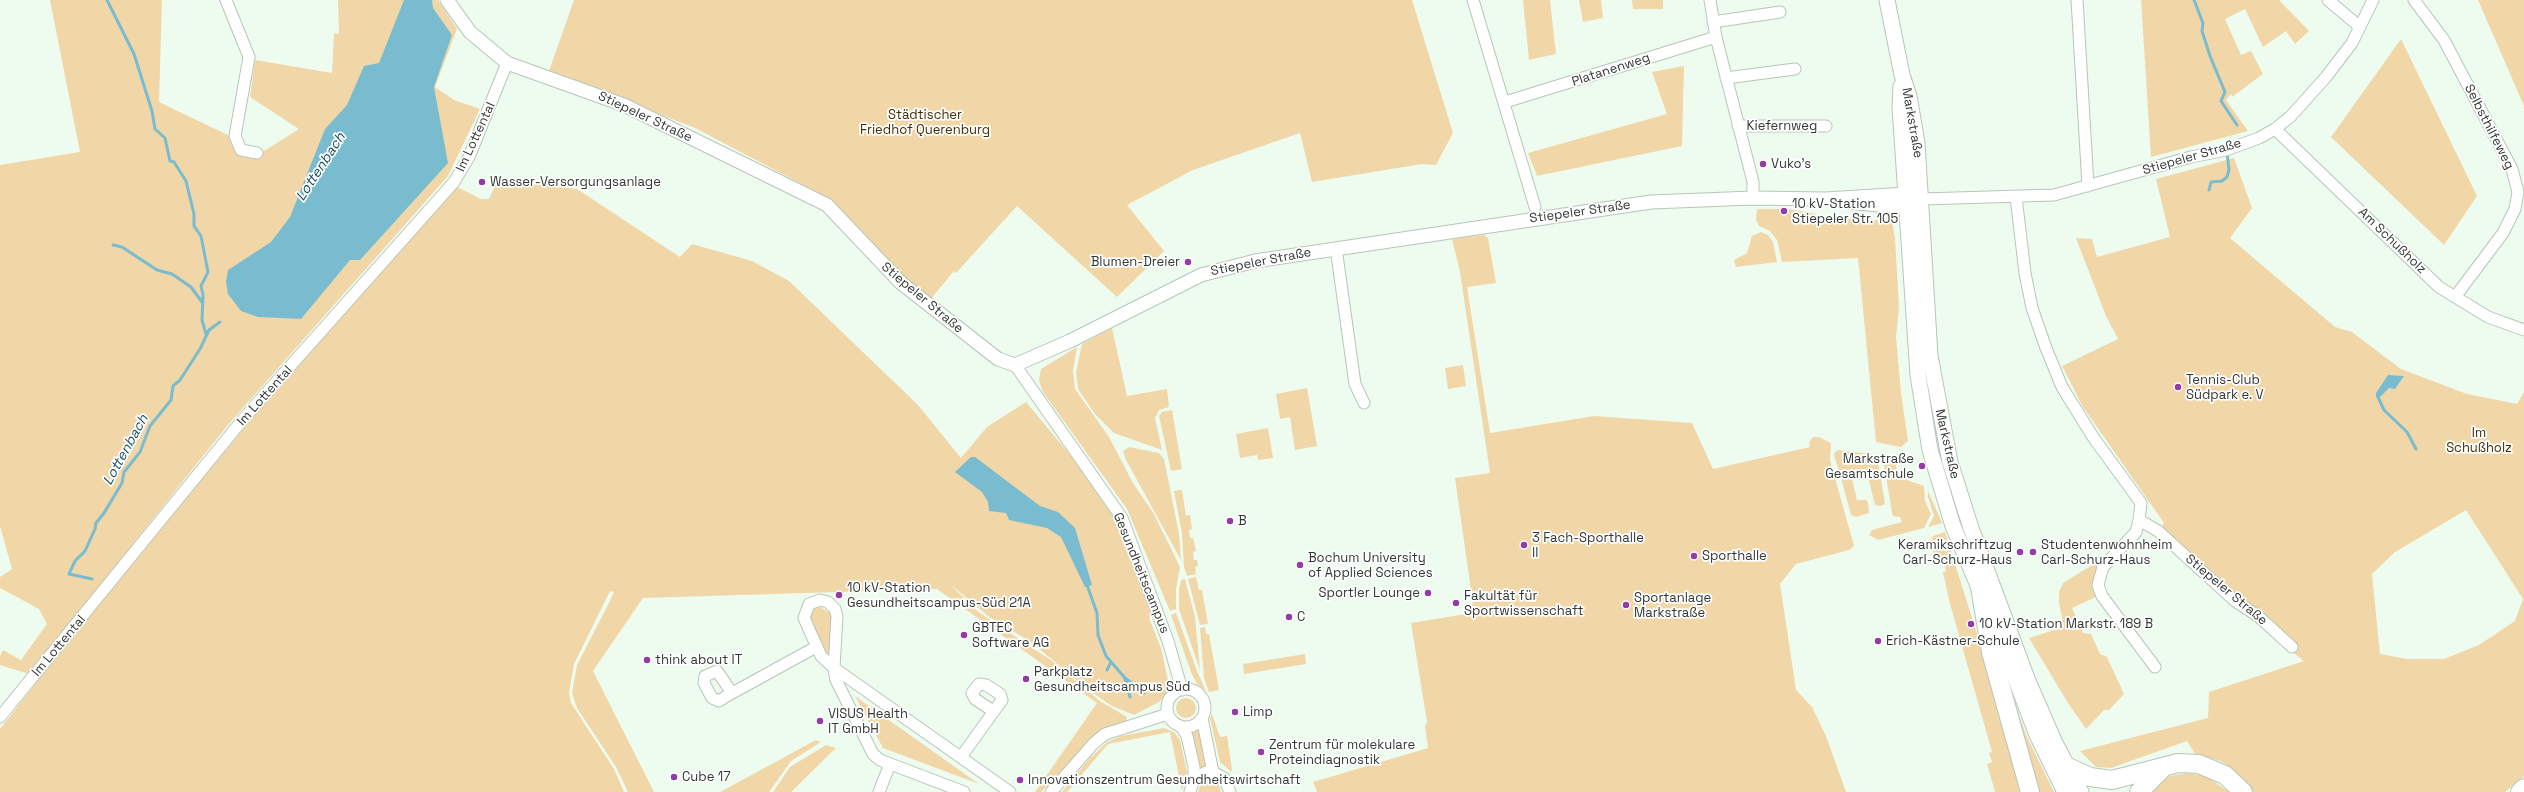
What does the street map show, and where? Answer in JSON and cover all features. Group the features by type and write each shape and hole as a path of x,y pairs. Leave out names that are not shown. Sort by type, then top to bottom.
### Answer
{"highway":[{"path":"1980,587 1991,652 2030,792"},
{"path":"2114,792 2135,784 2142,771 2178,763 2207,766 2225,775 2242,792"},
{"path":"2066,766 2100,780 2112,780 2135,784"},
{"path":"2520,792 2524,788"}],"main road":[{"name":"Markstraße","path":"1887,0 1902,75 1909,96 1917,143 1922,199 1930,356 1950,462 1967,517 2028,681 2066,766 2081,792"},
{"name":"Markstraße","path":"1902,75 1900,107 1918,375 1928,445 1953,526 1980,587 2037,735 2065,792"}],"street":[{"path":"226,0 249,57 235,136 241,150 257,153"},
{"path":"447,0 470,32 507,63"},
{"path":"1473,0 1505,102 1504,109 1535,207"},
{"name":"Kiefernweg","path":"1710,0 1716,37 1753,182 1753,198"},
{"path":"2077,0 2088,186"},
{"path":"2328,0 2360,27"},
{"name":"Stiepeler Straße","path":"507,63 624,105 826,205 901,283 998,359 1015,365 1070,341 1201,275 1255,261 1651,202 1753,198 1907,200 2054,195 2191,157 2226,150 2276,129 2291,116 2326,76 2352,43 2373,0"},
{"name":"Selbsthilfeweg","path":"2414,0 2444,40 2512,169 2518,192 2515,209 2503,233 2455,297"},
{"path":"1713,22 1780,12"},
{"name":"Platanenweg","path":"1505,102 1716,37"},
{"name":"Im Lottental","path":"2,708 244,418 454,182 472,150 507,63"},
{"path":"1726,78 1795,69"},
{"name":"Kiefernweg","path":"1738,126 1826,126"},
{"name":"Am Schußholz","path":"2276,129 2439,287 2488,317 2524,330"},
{"path":"2016,197 2025,273 2032,308 2046,348 2062,387 2093,437 2141,503 2136,532 2103,567 2098,585 2102,596 2155,667"},
{"path":"1336,248 1354,384 1364,403"},
{"name":"Gesundheitscampus","path":"1015,365 1122,518 1168,641 1182,690"},
{"name":"Stiepeler Straße","path":"2139,520 2158,531 2235,600 2258,616 2292,647"},
{"path":"964,792 890,764 873,754 841,693 834,668 837,616 832,605 820,600 809,604 805,611 804,618 821,656 834,668 1010,792"},
{"path":"732,694 816,647"},
{"path":"1190,792 1194,779 1194,767 1187,736 1181,726 1172,720 1168,714 1169,700 1182,690 1188,689 1199,695 1204,706 1202,718 1213,772"},
{"path":"961,757 993,711"},
{"path":"1051,792 1093,744 1105,734 1168,714"},
{"path":"1181,726 1193,725 1202,718"},
{"path":"879,792 890,764"},
{"path":"1194,779 1206,772 1213,772 1224,778 1230,792"}],"green space":[{"path":"50,0 162,0 159,102 234,138 256,156 299,129 250,97 255,60 332,73 334,33 339,34 338,0 438,0 457,29 435,87 454,100 480,109 448,176 227,426 29,674 0,665 0,656 3,650 21,660 47,624 39,609 0,588 0,577 12,569 0,526 0,165 80,152"},
{"name":"Städtischer Friedhof Querenburg","path":"574,0 1412,0 1453,133 1436,165 1422,164 1312,182 1300,133 1193,170 1127,205 1164,251 1117,297 1017,206 956,273 954,271 930,300 891,268 837,207 813,190 695,128 549,71"},
{"path":"1523,0 1550,0 1556,54 1529,60"},
{"path":"1579,0 1601,0 1603,18 1583,22"},
{"path":"1632,0 1663,0 1663,9 1633,9"},
{"path":"2141,0 2279,0 2309,31 2295,44 2286,31 2263,47 2245,9 2225,19 2241,55 2251,51 2263,74 2232,97 2231,94 2226,100 2248,131 2151,157"},
{"path":"2478,0 2524,0 2524,106"},
{"path":"2401,39 2477,196 2444,245 2331,137"},
{"path":"1684,66 1682,146 1537,176 1528,153 1667,114 1652,72"},
{"name":"Im Schußholz","path":"2234,158 2252,208 2230,238 2335,327 2352,332 2401,369 2467,394 2517,404 2524,392 2524,776 2505,792 2253,792 2234,770 2221,761 2195,754 2187,741 2111,768 2096,767 2080,751 2208,718 2209,692 2304,661 2229,602 2157,533 2164,523 2083,407 2062,366 2118,339 2106,316 2076,238 2092,239 2097,257 2170,237 2156,179","holes":["2466,510 2523,599 2515,621 2479,645 2444,659 2407,659 2380,654 2372,574 2395,552"]},
{"path":"498,179 577,189 680,257 692,244 752,261 789,281 918,405 961,458 987,427 1026,402 1071,456 1117,522 1152,615 1149,618 1161,648 1169,685 1164,697 1159,702 1134,715 1112,706 1087,689 1031,642 988,616 950,584 977,611 1052,661 1100,701 1127,717 1126,721 1095,735 1049,787 1047,786 1041,792 1035,792 1097,703 937,589 643,598 593,671 654,792 628,792 616,767 577,708 572,693 577,665 614,592 610,591 574,664 569,693 571,703 614,769 624,792 0,792 0,729 68,642 258,411 455,186 481,199 489,199"},
{"path":"1757,209 1782,209 1781,213 1788,214 1789,209 1838,218 1892,221 1895,238 1899,307 1896,337 1901,393 1908,441 1901,447 1876,442 1858,258 1782,262 1777,240 1770,231 1759,226 1756,220"},
{"path":"1761,232 1768,235 1773,242 1777,262 1736,267 1734,260 1747,253 1752,236"},
{"name":"Sportanlage Markstraße","path":"1484,235 1488,238 1496,283 1467,287 1490,433 1594,416 1692,423 1713,469 1810,447 1809,442 1813,437 1819,437 1831,443 1830,460 1854,546 1849,550 1796,564 1780,584 1796,690 1812,707 1826,736 1846,792 1317,792 1313,782 1428,748 1425,726 1427,722 1411,623 1466,614 1465,606 1473,604 1455,478 1490,473 1460,272 1452,239"},
{"path":"1112,328 1127,396 1167,389 1169,407 1159,410 1155,418 1162,450 1114,433 1095,414 1078,389 1076,372 1082,344"},
{"path":"1077,347 1073,371 1075,389 1109,437 1133,483 1154,514 1180,567 1176,589 1176,609 1170,611 1127,509 1043,392 1039,381 1041,369"},
{"path":"1463,365 1466,386 1448,389 1445,368"},
{"path":"1307,388 1317,446 1295,450 1290,417 1280,419 1276,394"},
{"path":"1172,410 1182,469 1171,471 1159,416 1162,412"},
{"path":"1268,428 1273,458 1258,460 1257,455 1240,458 1236,434"},
{"path":"1129,447 1159,453 1164,459 1179,534 1181,560 1126,460 1123,451"},
{"path":"1839,450 1877,455 1885,504 1881,506 1875,505 1866,469 1839,471 1834,455 1836,451"},
{"path":"1883,459 1903,461 1903,464 1896,465 1897,475 1906,474 1907,480 1924,486 1925,501 1931,514 1924,528 1878,540 1869,535 1872,530 1902,522 1900,517 1893,516"},
{"path":"1851,475 1857,500 1866,500 1868,503 1869,513 1856,517 1851,515 1841,478"},
{"path":"1182,490 1186,516 1190,515 1192,529 1189,530 1190,538 1193,538 1196,551 1193,552 1194,560 1197,560 1198,566 1195,567 1196,574 1187,576 1184,567 1182,534 1174,491"},
{"path":"1928,491 1942,523 1928,527 1934,516 1928,497"},
{"path":"1945,532 1984,656 2020,792 1995,792 1987,764 1992,762 1989,753 1992,752 1949,600 1943,572 1946,571 1943,561 1936,563 1931,542 1933,536"},
{"path":"2097,562 2098,596 2072,608 2083,633 2091,634 2100,654 2107,657 2124,694 2109,710 2104,710 2086,729 2068,703 2029,638 2064,627 2059,603 2059,592 2063,583"},
{"path":"1196,577 1199,590 1202,590 1208,624 1200,625 1188,579"},
{"path":"1185,579 1195,617 1200,670 1179,609 1179,590 1181,580"},
{"path":"820,607 830,613 833,619 829,654 826,654 809,618 815,608"},
{"path":"1176,613 1197,671 1206,691 1197,684 1191,672 1171,615"},
{"path":"1205,627 1206,634 1209,634 1219,690 1209,692 1204,678 1200,628"},
{"path":"1996,653 2027,737 2054,792 2033,792"},
{"path":"1305,654 1306,664 1244,674 1243,664"},
{"path":"855,696 979,784 883,748"},
{"path":"1186,698 1193,701 1196,708 1193,715 1186,718 1179,715 1176,708 1179,701"},
{"path":"1212,714 1220,737 1227,736 1232,769 1231,772 1220,762 1210,718"},
{"path":"1200,727 1209,767 1199,770 1190,731"},
{"path":"1164,728 1174,732 1180,740 1187,772 1182,791 1170,732 1108,744 1067,792 1062,792 1089,759 1107,742 1121,736"},
{"path":"816,740 821,742 791,761 769,792 720,792"},
{"path":"826,745 836,748 791,792 773,792 790,767"},
{"path":"2187,773 2206,776 2229,792 2145,792 2164,777"},
{"path":"1209,779 1218,782 1221,792 1198,792 1201,783"}],"water":[{"path":"404,0 432,0 433,8 452,35 434,87 448,163 360,260 350,260 301,319 258,317 241,311 228,294 226,282 228,270 271,242 290,217 325,129 347,105 364,66 379,63"},
{"path":"2388,375 2404,376 2395,389 2389,388 2380,397 2376,397 2376,393"},
{"path":"971,457 975,457 1040,506 1058,512 1075,528 1092,585 1085,587 1061,537 1047,528 1009,520 1006,513 989,511 988,502 982,492 955,472"}],"waterway":[{"path":"107,0 134,54 152,111 155,129 165,138 170,161 174,162 186,181 194,214 194,226 201,236 208,272 201,286 203,295 202,320 206,334"},
{"path":"2194,0 2203,23 2202,31 2210,56 2225,92 2221,101 2237,125"},
{"path":"2209,190 2211,182 2222,181 2227,177 2229,170 2227,152"},
{"path":"113,245 122,247 157,270 172,274 191,287 202,302"},
{"name":"Lottenbach","path":"92,579 69,574 75,561 85,551 95,529 96,523 104,513 122,483 124,472 140,452 150,426 171,400 173,386 180,380 200,349 209,330 220,322"},
{"path":"2378,397 2384,410 2407,432 2416,449"},
{"path":"1086,582 1097,613 1098,635 1106,656 1125,678 1144,693"},
{"path":"1107,670 1111,662"},
{"path":"1125,679 1130,697"}],"place":[{"name":"Vuko's","path":"1763,164"},
{"name":"Wasser-Versorgungsanlage","path":"482,182"},
{"name":"10 kV-Station Stiepeler Str. 105","path":"1784,211"},
{"name":"Blumen-Dreier","path":"1188,262"},
{"name":"Tennis-Club Südpark e. V","path":"2178,387"},
{"name":"Markstraße Gesamtschule","path":"1922,466"},
{"name":"B","path":"1230,521"},
{"name":"3 Fach-Sporthalle II","path":"1524,545"},
{"name":"Keramikschriftzug Carl-Schurz-Haus","path":"2020,552"},
{"name":"Studentenwohnheim Carl-Schurz-Haus","path":"2033,552"},
{"name":"Sporthalle","path":"1694,556"},
{"name":"Bochum University of Applied Sciences","path":"1300,565"},
{"name":"Sportler Lounge","path":"1428,593"},
{"name":"10 kV-Station Gesundheitscampus-Süd 21A","path":"839,595"},
{"name":"Fakultät für Sportwissenschaft","path":"1456,603"},
{"name":"Sportanlage Markstraße","path":"1626,605"},
{"name":"C","path":"1289,617"},
{"name":"10 kV-Station Markstr. 189 B","path":"1971,624"},
{"name":"GBTEC Software AG","path":"964,635"},
{"name":"Erich-Kästner-Schule","path":"1878,641"},
{"name":"think about IT","path":"647,660"},
{"name":"Parkplatz Gesundheitscampus Süd","path":"1026,679"},
{"name":"Limp","path":"1235,712"},
{"name":"VISUS Health IT GmbH","path":"820,721"},
{"name":"Zentrum für molekulare Proteindiagnostik","path":"1261,752"},
{"name":"Cube 17","path":"674,777"},
{"name":"Innovationszentrum Gesundheitswirtschaft","path":"1020,780"}]}
